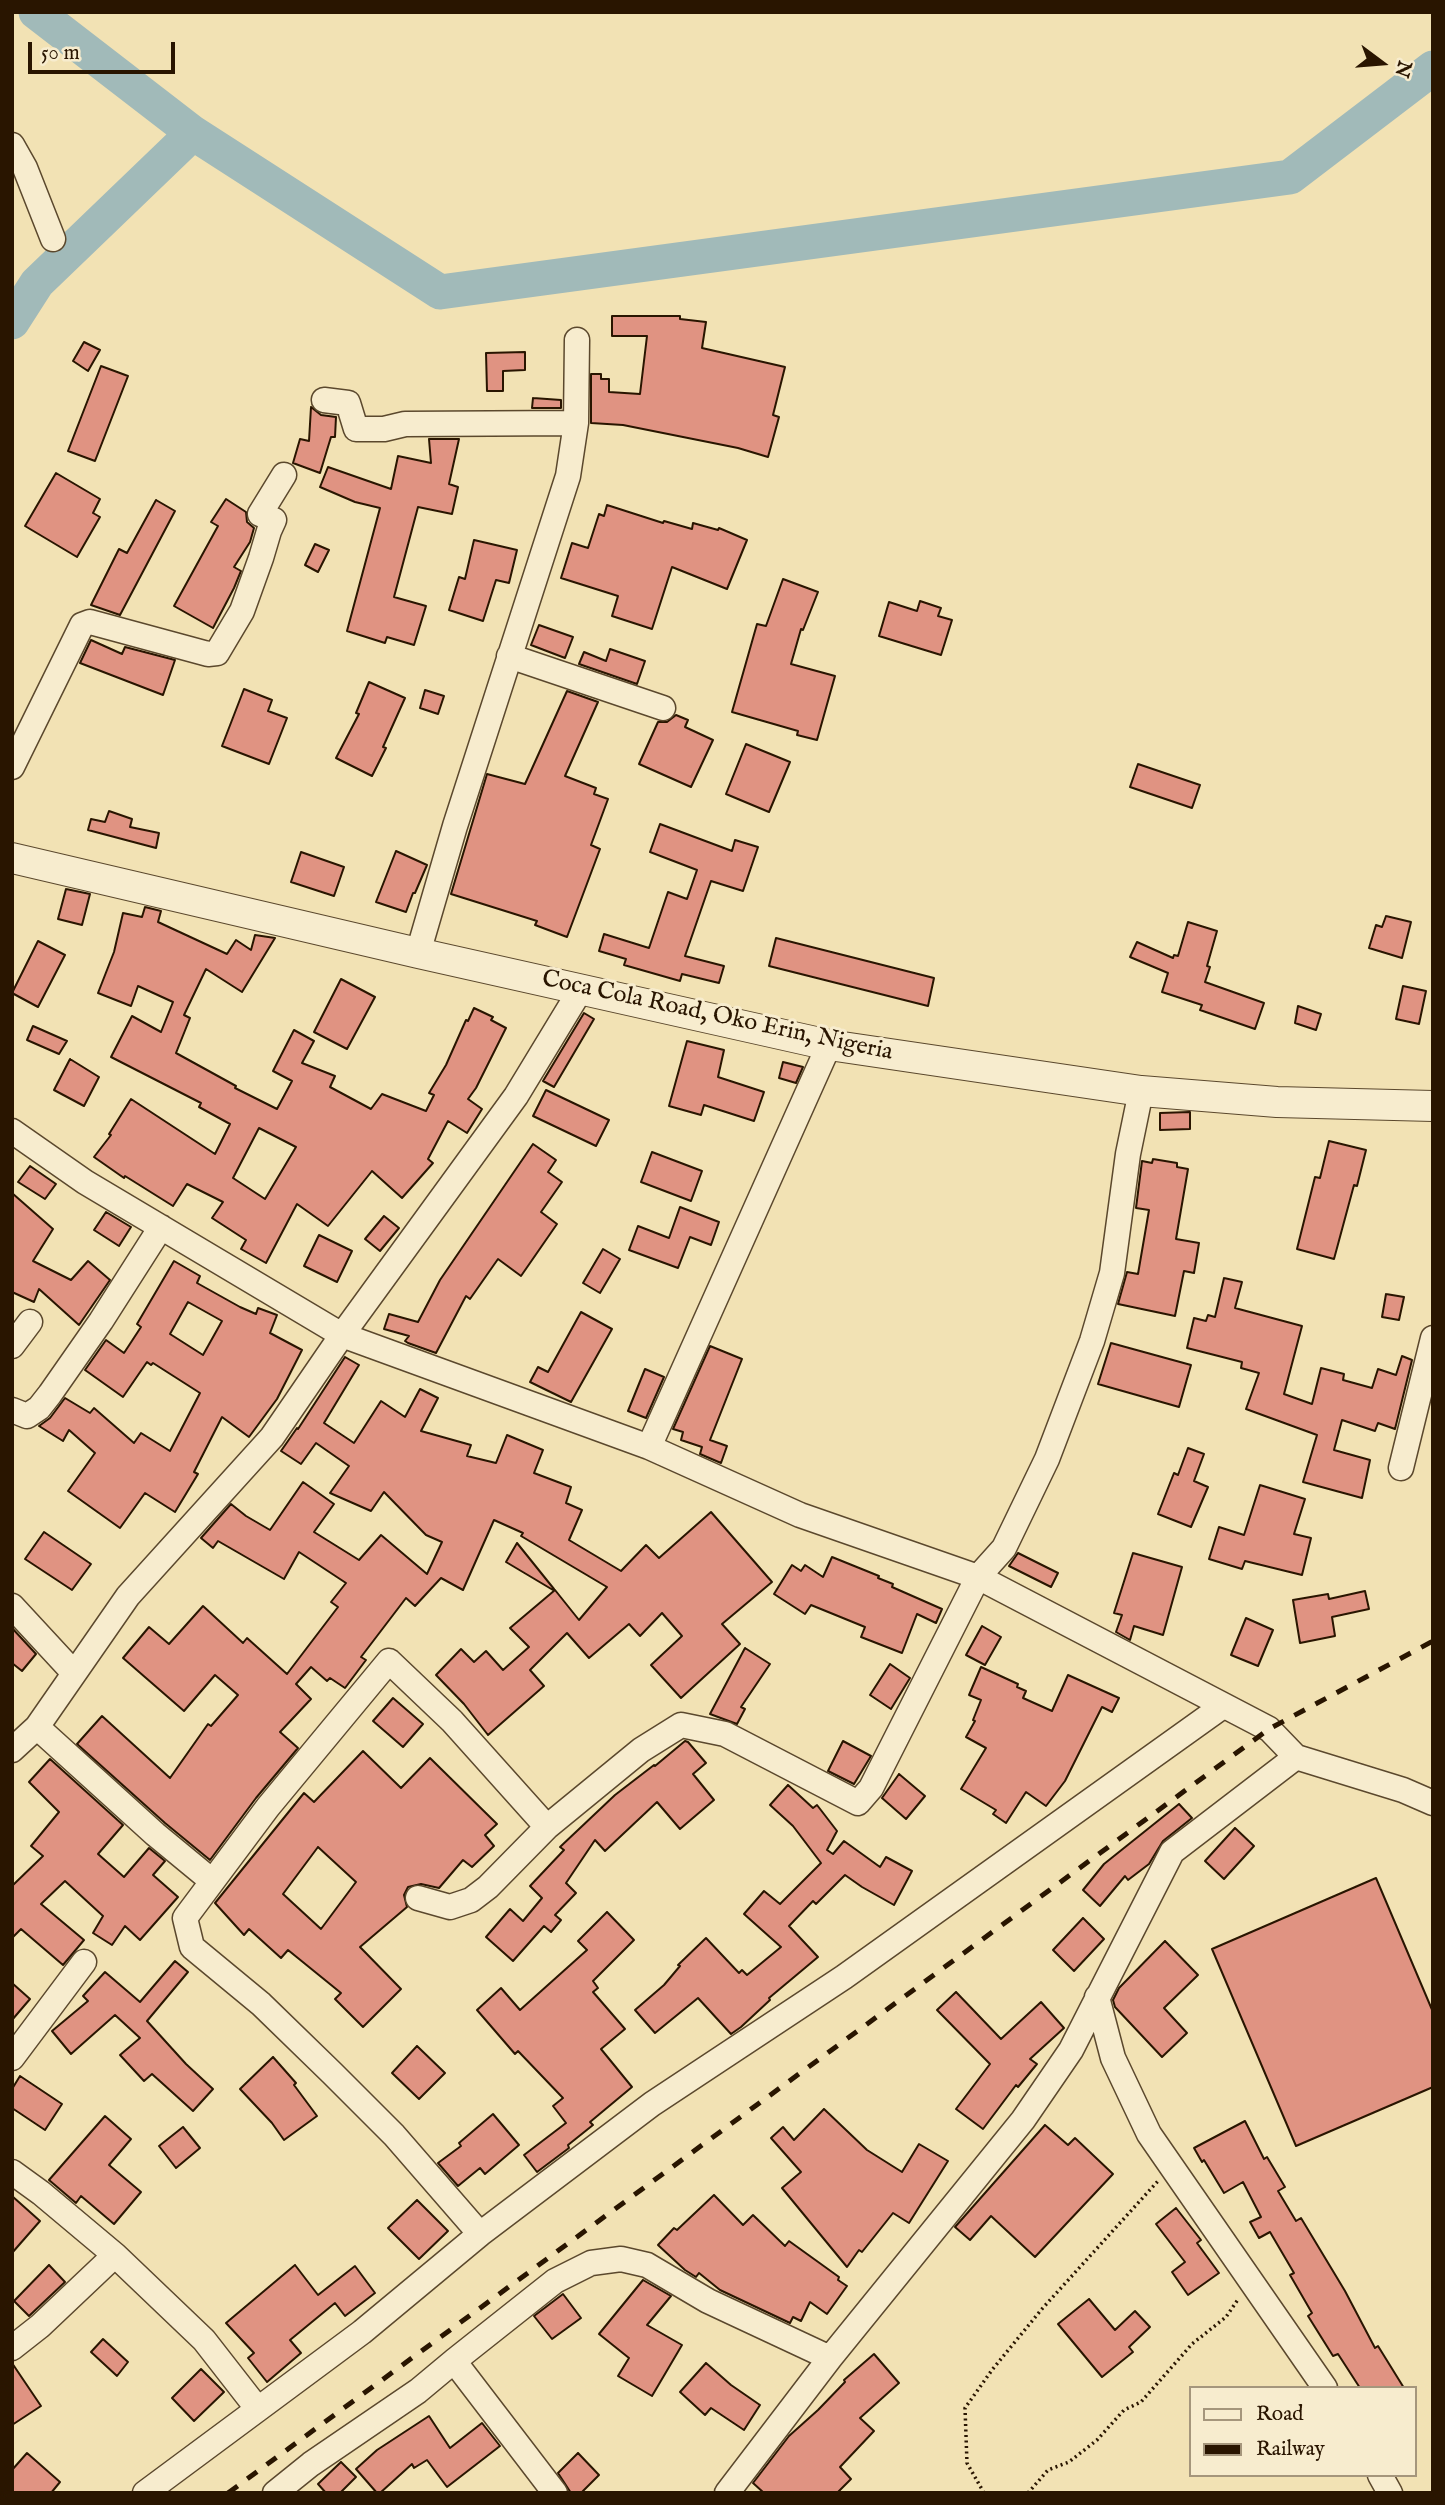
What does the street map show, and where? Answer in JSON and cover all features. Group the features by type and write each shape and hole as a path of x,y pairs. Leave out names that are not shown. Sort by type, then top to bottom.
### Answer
{"street":[{"path":"12,145 25,168 53,239"},
{"path":"418,953 509,656 568,476 576,423 577,340"},
{"path":"324,400 348,403 356,429 384,429 405,424 576,423"},
{"path":"12,767 82,625 90,622 208,654 217,653 242,611 274,520 260,514 284,475"},
{"path":"509,656 663,708"},
{"name":"Coca Cola Road, Oko Erin, Nigeria","path":"12,858 829,1045 1141,1091 1277,1102 1433,1106"},
{"path":"12,1749 37,1727 128,1596 272,1437 342,1335 516,1096 581,989"},
{"path":"649,1447 829,1045"},
{"path":"418,1898 450,1907 471,1900 488,1887 547,1827 641,1750 681,1725 725,1734 858,1804 871,1788 978,1577 1004,1549 1048,1459 1092,1341 1112,1273 1128,1154 1141,1091"},
{"path":"12,1131 85,1182 342,1335 649,1447 800,1515 978,1577 1269,1729 1296,1757 1403,1790 1433,1803"},
{"path":"12,1410 27,1416 39,1408 101,1321 161,1227"},
{"path":"12,1346 30,1322"},
{"path":"1401,1468 1433,1338"},
{"path":"12,1606 74,1673"},
{"path":"480,2234 394,2135 350,2090 261,2004 192,1947 185,1918 268,1807 389,1661 452,1721 547,1827"},
{"path":"145,2493 362,2332 480,2234 652,2104 844,1977 1223,1706"},
{"path":"37,1727 155,1834 212,1881"},
{"path":"735,2489 830,2358 1023,2120 1071,2050 1172,1852 1296,1757"},
{"path":"12,2058 84,1962"},
{"path":"1097,1997 1113,2058 1149,2134 1324,2386"},
{"path":"1071,2050 1113,2058"},
{"path":"12,2172 115,2255 204,2340 257,2408"},
{"path":"12,2348 40,2326 115,2255"},
{"path":"275,2493 311,2464 418,2391 555,2281 592,2263 621,2259 647,2265 708,2301 830,2358"},
{"path":"454,2361 555,2493"},
{"path":"1381,2477 1390,2493"}],"path":[{"path":"984,2493 967,2463 965,2409 992,2370 1041,2310 1171,2167"},
{"path":"1028,2493 1048,2470 1069,2462 1097,2440 1124,2410 1141,2402 1192,2344 1226,2317 1249,2281"}],"building":[{"path":"612,316 680,316 680,319 706,322 702,348 785,367 773,415 779,417 768,457 738,448 623,425 591,423 591,374 601,374 601,379 609,379 609,392 640,394 647,336 612,336"},
{"path":"84,342 100,350 88,371 73,361"},
{"path":"525,352 525,370 503,371 503,391 487,391 486,353"},
{"path":"101,366 128,376 95,461 68,451"},
{"path":"533,398 561,400 561,408 532,408"},
{"path":"311,407 321,415 336,417 335,437 331,437 320,473 293,463 300,439 309,441"},
{"path":"429,439 459,439 449,484 458,487 452,514 418,507 394,597 426,606 414,645 387,637 385,643 347,631 380,508 355,502 320,487 328,467 391,489 398,456 431,463"},
{"path":"56,473 100,499 93,513 100,517 77,557 25,526"},
{"path":"226,499 246,512 247,522 254,528 250,542 234,567 241,571 213,628 174,606 218,526 211,522"},
{"path":"156,500 175,511 120,615 91,605 119,549 127,553"},
{"path":"607,505 663,523 664,521 692,529 693,523 718,530 719,528 747,540 727,589 672,567 652,629 612,616 618,596 561,578 572,543 588,548 599,514 604,516"},
{"path":"474,540 517,550 509,583 496,580 483,621 449,610 459,577 465,579"},
{"path":"315,544 329,550 318,572 305,565"},
{"path":"783,579 818,592 803,630 801,629 791,664 835,676 817,740 797,735 798,731 732,712 757,624 766,626"},
{"path":"920,601 941,608 938,616 952,620 941,655 879,636 889,602 917,611"},
{"path":"539,625 573,637 565,658 531,645"},
{"path":"91,640 122,654 125,647 175,660 163,695 80,663"},
{"path":"610,649 645,661 637,684 579,664 584,652 606,661"},
{"path":"369,682 405,698 372,776 336,758 359,714 356,713"},
{"path":"244,689 272,700 268,711 287,718 269,764 222,746"},
{"path":"425,690 444,696 438,714 420,708"},
{"path":"567,691 598,702 565,776 596,788 594,794 608,799 591,845 600,849 567,937 535,925 537,921 451,894 487,774 525,784"},
{"path":"676,715 688,720 685,727 713,740 691,787 639,764 658,722 667,722"},
{"path":"746,744 790,762 769,812 726,794"},
{"path":"1138,764 1200,785 1192,808 1130,787"},
{"path":"109,811 132,819 130,827 159,833 156,848 88,830 91,819 105,822"},
{"path":"660,824 732,851 735,840 758,847 743,891 711,881 685,956 724,966 719,983 682,974 680,981 624,965 626,959 599,951 604,934 649,948 668,892 687,899 697,870 650,852"},
{"path":"396,851 427,865 406,912 376,902"},
{"path":"301,852 344,867 334,896 291,882"},
{"path":"66,889 90,894 82,925 58,919"},
{"path":"145,907 161,911 158,922 227,954 236,940 251,950 255,935 275,938 242,992 206,969 184,1015 190,1018 176,1053 236,1086 235,1088 277,1109 292,1081 273,1071 294,1030 314,1041 302,1063 335,1076 330,1087 371,1109 382,1094 426,1111 434,1095 429,1093 474,1008 493,1017 491,1020 506,1028 468,1099 482,1109 467,1133 448,1121 428,1159 433,1163 402,1198 372,1171 328,1226 297,1204 266,1263 241,1249 246,1240 212,1218 223,1202 187,1184 173,1206 94,1157 111,1135 109,1134 131,1099 215,1154 230,1124 199,1107 201,1103 111,1057 132,1016 161,1032 173,1002 138,986 131,1006 98,993 114,952 123,913 142,917","holes":["259,1128 296,1147 265,1199 233,1178"]},
{"path":"1386,916 1411,922 1402,958 1369,948 1376,925 1382,927"},
{"path":"1188,922 1217,931 1205,982 1264,1003 1255,1029 1200,1010 1202,1005 1162,992 1168,973 1130,957 1137,942 1173,958 1174,955 1178,956"},
{"path":"776,938 934,978 928,1006 769,966"},
{"path":"38,941 65,955 38,1007 12,993"},
{"path":"341,979 375,997 347,1049 314,1032"},
{"path":"1403,986 1426,991 1419,1024 1396,1019"},
{"path":"1298,1006 1321,1014 1316,1030 1295,1023"},
{"path":"584,1013 594,1019 554,1087 543,1081"},
{"path":"33,1026 67,1041 59,1054 27,1040"},
{"path":"687,1041 724,1050 718,1077 764,1092 754,1121 704,1105 701,1115 669,1106"},
{"path":"70,1059 99,1077 84,1106 54,1090"},
{"path":"783,1062 803,1067 796,1083 779,1078"},
{"path":"546,1090 609,1120 596,1146 533,1116"},
{"path":"1190,1112 1190,1129 1160,1130 1160,1113"},
{"path":"1329,1141 1366,1150 1334,1259 1297,1249 1315,1177 1320,1178"},
{"path":"533,1144 556,1160 548,1172 562,1182 541,1212 557,1224 521,1276 498,1259 470,1299 466,1296 436,1353 408,1343 405,1341 409,1336 384,1329 389,1314 418,1322 440,1280"},
{"path":"652,1152 702,1171 691,1201 641,1182"},
{"path":"1153,1159 1177,1163 1177,1167 1188,1169 1176,1239 1199,1243 1194,1273 1184,1271 1175,1316 1118,1304 1127,1272 1138,1274 1149,1210 1136,1208 1142,1161 1152,1163"},
{"path":"30,1166 56,1184 45,1199 18,1182"},
{"path":"12,1193 53,1229 33,1261 71,1280 88,1261 110,1280 79,1325 39,1289 34,1302 12,1292"},
{"path":"680,1207 719,1222 711,1245 690,1237 678,1268 629,1250 638,1226 669,1238"},
{"path":"106,1212 131,1227 119,1246 94,1230"},
{"path":"384,1216 399,1228 380,1251 365,1239"},
{"path":"319,1235 352,1251 337,1282 304,1266"},
{"path":"603,1249 620,1259 600,1293 583,1283"},
{"path":"174,1261 200,1276 197,1283 240,1307 256,1314 258,1308 277,1315 270,1333 302,1350 277,1399 249,1437 222,1417 194,1472 198,1474 175,1512 145,1493 120,1528 68,1491 95,1453 69,1430 63,1441 39,1426 50,1418 65,1398 90,1413 94,1408 134,1443 141,1433 170,1451 200,1393 153,1363 151,1365 147,1362 123,1397 85,1370 106,1340 124,1353 141,1327 137,1324","holes":["188,1302 222,1321 203,1355 170,1334"]},
{"path":"1224,1278 1242,1282 1235,1308 1302,1326 1284,1394 1312,1404 1321,1368 1344,1374 1343,1380 1372,1388 1378,1369 1396,1375 1402,1356 1412,1360 1395,1429 1378,1423 1375,1431 1342,1420 1334,1450 1370,1460 1362,1498 1303,1482 1317,1435 1246,1409 1259,1373 1241,1368 1242,1362 1187,1348 1194,1318 1206,1321 1208,1315 1215,1317"},
{"path":"1386,1294 1404,1297 1399,1320 1382,1317"},
{"path":"581,1312 612,1329 571,1402 530,1382 538,1367 548,1372"},
{"path":"1111,1343 1191,1365 1179,1407 1098,1384"},
{"path":"710,1346 742,1359 710,1440 727,1446 721,1463 700,1454 702,1447 681,1440 683,1432 673,1429"},
{"path":"345,1357 359,1365 324,1423 354,1443 381,1401 405,1417 420,1389 438,1398 421,1431 471,1445 467,1456 496,1463 507,1435 543,1450 534,1473 571,1487 566,1503 582,1510 569,1540 621,1571 646,1545 659,1558 711,1512 772,1582 722,1624 740,1644 681,1698 651,1665 682,1636 662,1613 640,1636 629,1624 589,1658 567,1633 530,1670 544,1686 488,1735 464,1704 436,1675 461,1649 474,1662 486,1651 503,1670 529,1647 510,1628 555,1590 579,1620 607,1587 521,1536 523,1533 494,1520 463,1590 441,1578 415,1606 406,1598 361,1657 366,1660 345,1688 330,1678 327,1681 311,1667 296,1684 311,1699 280,1732 298,1748 256,1798 210,1860 77,1744 102,1716 170,1778 208,1724 211,1726 238,1695 215,1675 184,1711 123,1658 149,1627 169,1644 203,1606 243,1643 247,1638 287,1674 338,1607 331,1602 346,1583 299,1552 284,1579 218,1541 213,1548 201,1538 231,1504 270,1530 303,1482 334,1504 314,1532 359,1560 381,1535 427,1574 442,1542 426,1535 384,1492 371,1511 330,1493 349,1466 316,1443 301,1464 281,1451"},
{"path":"645,1369 664,1377 646,1418 628,1411"},
{"path":"1188,1448 1204,1454 1194,1481 1208,1487 1191,1527 1158,1514 1174,1473 1178,1475"},
{"path":"1260,1485 1305,1499 1294,1534 1311,1538 1302,1575 1245,1561 1242,1569 1209,1559 1219,1527 1244,1535"},
{"path":"44,1532 91,1564 72,1590 25,1559"},
{"path":"517,1543 554,1589 553,1590 506,1562"},
{"path":"1018,1553 1058,1573 1051,1587 1009,1566"},
{"path":"1133,1553 1182,1567 1163,1635 1134,1626 1130,1640 1116,1632 1122,1615 1114,1613"},
{"path":"832,1557 879,1576 878,1578 893,1584 892,1587 942,1609 936,1623 917,1614 902,1653 861,1637 865,1627 811,1605 805,1614 774,1594 792,1565 801,1571 805,1565 823,1577"},
{"path":"1365,1591 1369,1609 1332,1617 1335,1636 1300,1643 1293,1600 1328,1594 1329,1599"},
{"path":"1246,1618 1273,1630 1258,1666 1231,1655"},
{"path":"982,1626 1001,1637 985,1665 966,1655"},
{"path":"12,1628 36,1654 22,1671 12,1663"},
{"path":"745,1648 770,1664 741,1707 745,1709 737,1724 710,1714"},
{"path":"890,1664 910,1678 891,1709 870,1695"},
{"path":"981,1667 1018,1684 1017,1687 1026,1691 1023,1698 1052,1711 1068,1675 1119,1698 1112,1712 1102,1707 1065,1781 1046,1806 1026,1792 1006,1823 993,1814 996,1810 961,1789 986,1748 966,1737 975,1721 973,1720 981,1700 969,1695"},
{"path":"393,1698 423,1724 403,1747 373,1721"},
{"path":"685,1741 706,1763 693,1774 714,1800 680,1829 657,1802 605,1851 595,1840 566,1883 576,1893 555,1915 561,1920 551,1932 544,1926 513,1961 486,1937 510,1909 523,1921 542,1898 530,1886 564,1850 560,1847 615,1795"},
{"path":"843,1741 871,1756 854,1784 828,1771"},
{"path":"363,1751 401,1788 430,1758 497,1824 485,1835 494,1846 472,1867 463,1860 439,1888 421,1884 408,1887 404,1895 407,1907 360,1947 401,1989 363,2027 335,1999 341,1993 288,1950 281,1958 249,1929 244,1935 215,1903 304,1793 314,1802","holes":["318,1847 356,1882 321,1929 283,1894"]},
{"path":"50,1759 123,1825 98,1854 124,1877 149,1848 165,1861 153,1875 178,1897 140,1940 125,1926 112,1945 93,1933 103,1916 65,1881 41,1904 84,1940 63,1965 21,1929 12,1938 12,1886 43,1856 31,1846 59,1812 29,1782"},
{"path":"899,1774 925,1796 906,1819 882,1798"},
{"path":"788,1785 813,1808 817,1805 837,1831 827,1850 833,1854 844,1841 880,1867 886,1857 912,1871 894,1905 845,1875 816,1904 813,1901 789,1926 818,1957 769,1998 770,2000 741,2027 731,2034 698,1998 655,2033 635,2010 664,1985 680,1966 678,1965 706,1938 739,1973 742,1970 747,1975 781,1947 744,1914 764,1891 780,1904 821,1863 793,1826 770,1805"},
{"path":"1179,1804 1192,1818 1163,1841 1149,1864 1128,1880 1125,1876 1100,1906 1083,1890 1104,1864"},
{"path":"1235,1828 1254,1846 1224,1879 1205,1861"},
{"path":"1376,1878 1433,2012 1433,2087 1296,2146 1212,1949"},
{"path":"607,1912 634,1940 593,1981 598,1988 593,1992 625,2029 601,2049 632,2087 590,2122 593,2125 568,2145 569,2148 537,2172 524,2155 566,2123 553,2106 563,2098 518,2051 515,2054 477,2010 501,1988 520,2010 587,1950 578,1941"},
{"path":"1083,1918 1104,1939 1074,1971 1053,1950"},
{"path":"1165,1941 1198,1975 1164,2008 1187,2033 1162,2057 1115,2007 1113,2000 1119,1988"},
{"path":"175,1961 188,1972 147,2021 213,2089 193,2111 152,2074 144,2081 120,2055 140,2038 115,2015 71,2054 52,2031 88,2001 83,1996 105,1972 140,2002"},
{"path":"12,1983 30,1999 12,2020"},
{"path":"956,1992 1001,2039 1041,2002 1064,2028 1030,2059 1037,2064 1018,2087 1016,2085 983,2129 956,2109 990,2064 937,2010"},
{"path":"417,2046 445,2073 419,2099 392,2073"},
{"path":"273,2057 296,2083 294,2085 317,2116 284,2140 240,2089"},
{"path":"20,2076 62,2104 45,2130 12,2108 12,2089"},
{"path":"824,2109 867,2150 902,2172 919,2144 948,2161 909,2223 893,2213 847,2267 782,2188 801,2172 771,2138 783,2127 794,2140"},
{"path":"493,2114 519,2145 485,2174 480,2168 458,2186 438,2163 461,2146 459,2143"},
{"path":"105,2116 131,2139 109,2165 141,2192 114,2224 81,2196 76,2203 49,2180"},
{"path":"1245,2121 1264,2159 1267,2157 1285,2187 1278,2191 1296,2221 1301,2218 1345,2291 1375,2348 1378,2346 1403,2386 1359,2386 1338,2354 1333,2356 1308,2316 1312,2313 1290,2275 1294,2273 1270,2232 1259,2238 1250,2222 1261,2217 1243,2182 1224,2193 1194,2148"},
{"path":"1045,2125 1068,2145 1075,2138 1113,2174 1035,2257 991,2216 970,2240 955,2227"},
{"path":"183,2127 200,2148 176,2168 159,2146"},
{"path":"714,2195 743,2225 753,2215 785,2246 789,2241 839,2277 838,2280 847,2286 827,2314 810,2302 801,2321 793,2317 790,2323 720,2290 699,2273 696,2277 658,2245"},
{"path":"12,2196 40,2221 12,2253"},
{"path":"417,2200 448,2231 419,2259 388,2228"},
{"path":"1176,2208 1201,2240 1197,2243 1219,2273 1188,2295 1172,2272 1185,2262 1156,2224"},
{"path":"49,2265 65,2282 29,2316 14,2301"},
{"path":"295,2265 318,2295 355,2266 375,2293 345,2316 335,2303 290,2340 301,2353 267,2382 248,2358 254,2353 226,2323"},
{"path":"643,2280 671,2296 647,2325 682,2345 652,2396 618,2376 629,2358 599,2334"},
{"path":"563,2294 581,2318 552,2339 534,2316"},
{"path":"1089,2299 1115,2330 1135,2311 1150,2327 1129,2347 1133,2352 1102,2377 1058,2324"},
{"path":"103,2339 128,2362 117,2376 91,2352"},
{"path":"874,2354 899,2383 860,2418 874,2431 840,2467 851,2479 837,2493 764,2493 753,2483 789,2436 818,2410 844,2380"},
{"path":"12,2363 41,2406 12,2425"},
{"path":"706,2363 760,2405 744,2430 711,2408 705,2415 680,2392"},
{"path":"201,2369 224,2392 194,2421 172,2398"},
{"path":"429,2416 450,2448 482,2423 500,2446 447,2487 427,2460 414,2468 412,2464 377,2493 356,2469 377,2450"},
{"path":"27,2453 60,2482 51,2493 12,2493 12,2470"},
{"path":"578,2453 599,2475 581,2493 571,2493 558,2473"},
{"path":"341,2462 356,2477 340,2493 326,2493 318,2484"}],"waterway":[{"path":"36,12 193,133 440,292 1290,177 1433,68"},
{"path":"12,322 37,283 193,133"}],"railway":[{"path":"228,2493 1269,1729 1433,1641"}]}
